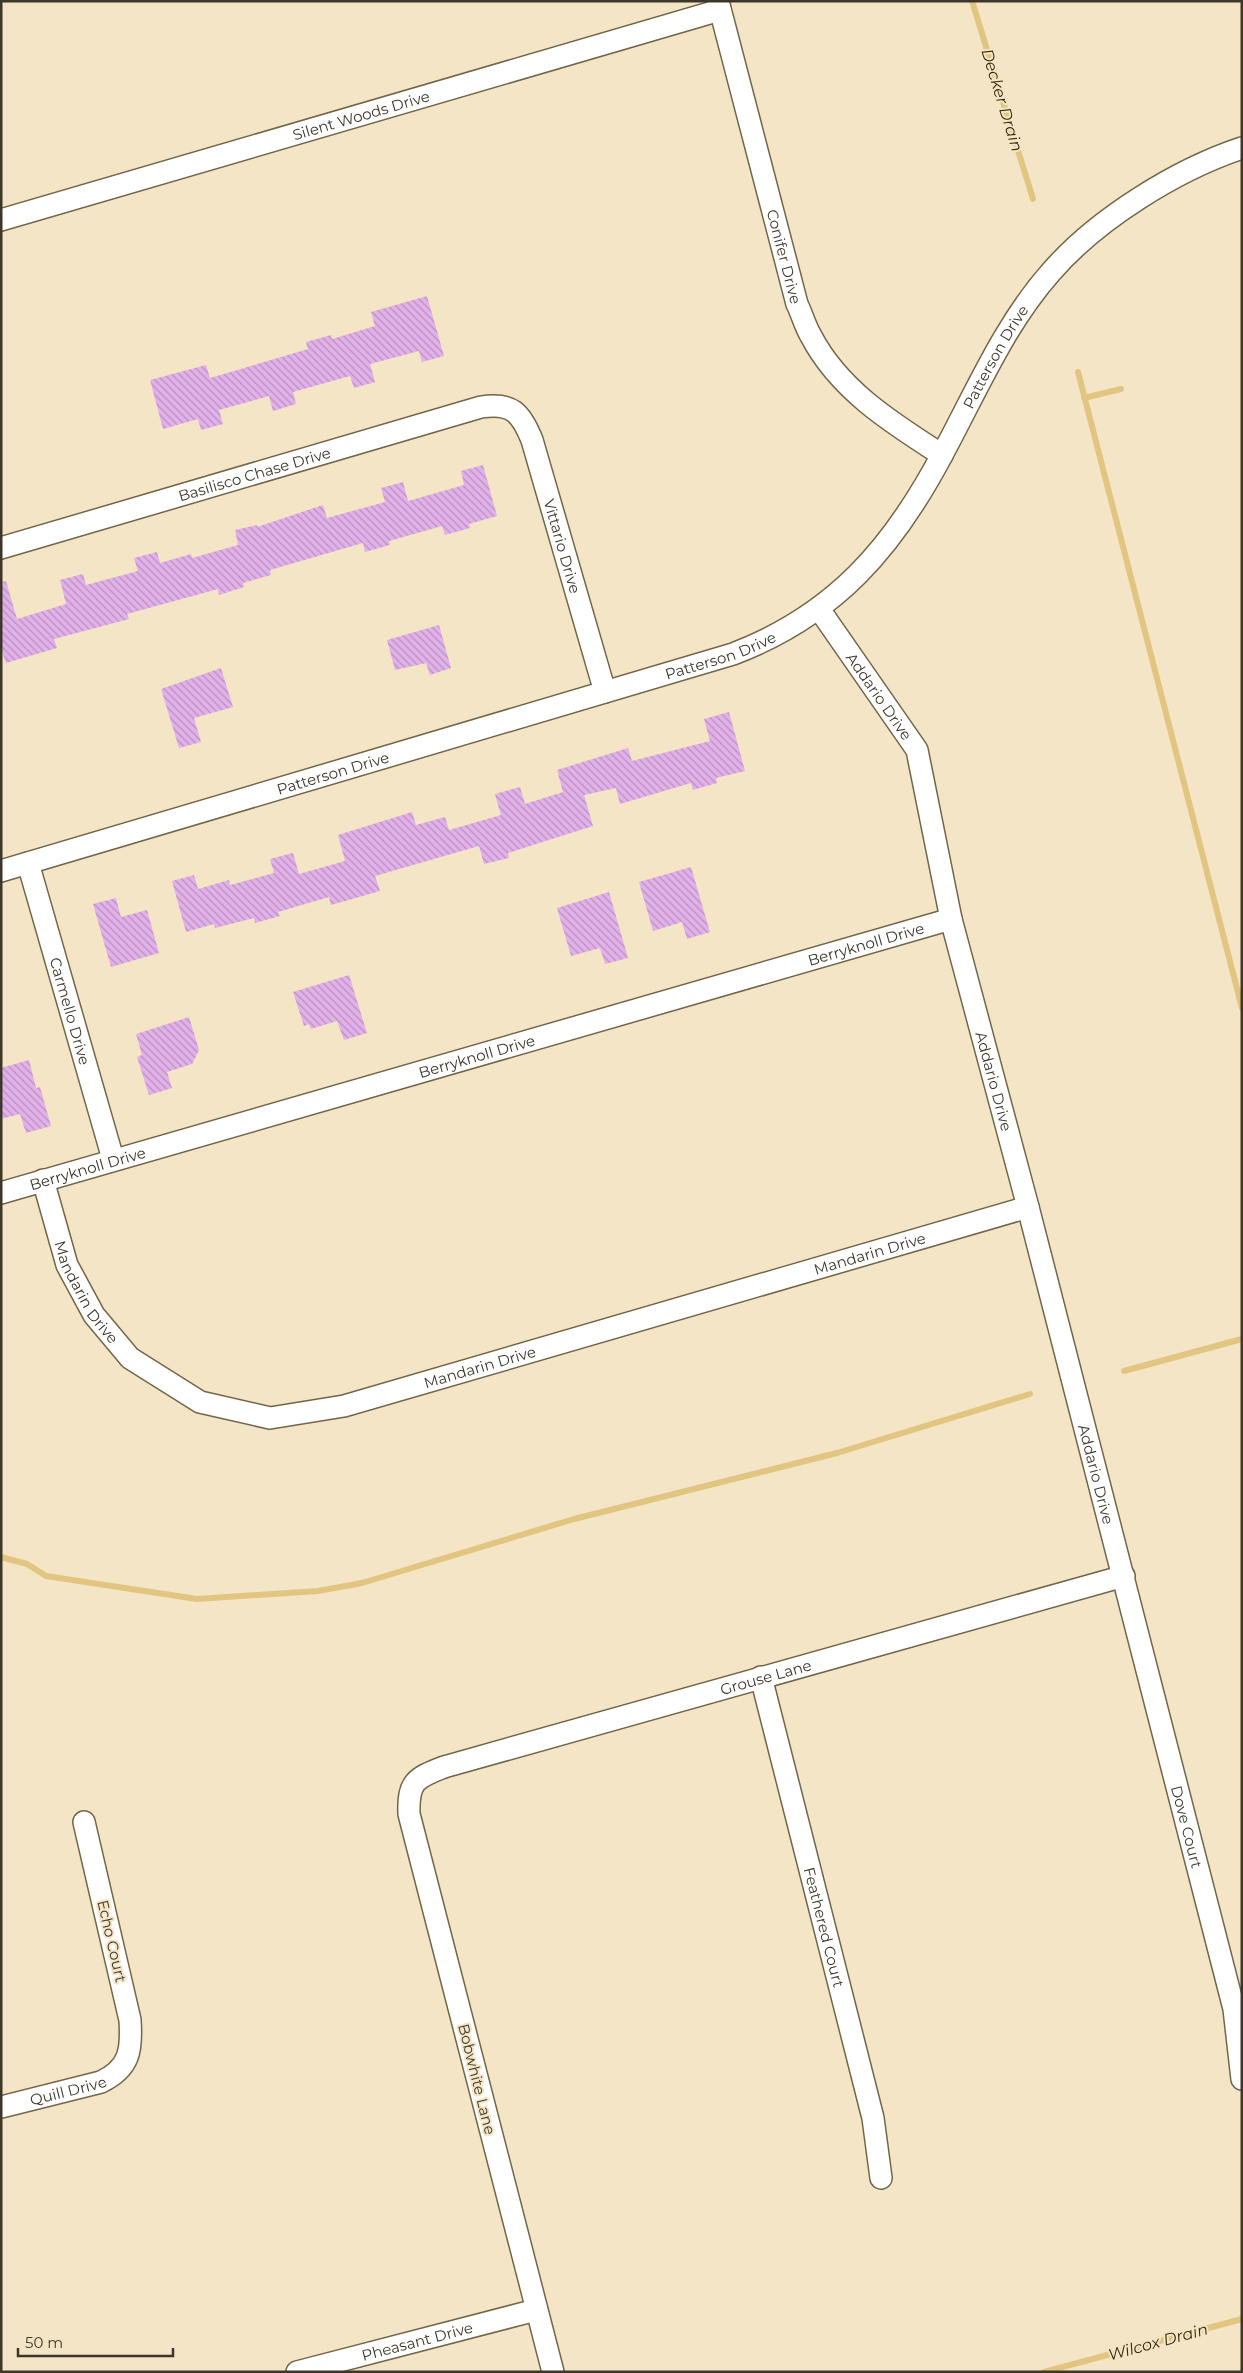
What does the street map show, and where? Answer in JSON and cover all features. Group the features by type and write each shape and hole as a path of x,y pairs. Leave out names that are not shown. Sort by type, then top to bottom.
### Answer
{"street":[{"name":"Silent Woods Drive","path":"1,220 719,6"},
{"name":"Conifer Drive","path":"719,6 798,304 810,335 828,363 852,390 900,428 942,455"},
{"name":"Patterson Drive","path":"1,871 752,647 788,628 819,609 857,577 890,539 942,455 988,367 1019,315 1050,272 1092,233 1135,202 1214,157 1242,148"},
{"name":"Basilisco Chase Drive","path":"1,548 481,407 496,405 508,408"},
{"name":"Vittario Drive","path":"508,408 524,418 532,440 604,692"},
{"name":"Addario Drive","path":"819,609 917,750 951,919 1124,1576"},
{"name":"Carmello Drive","path":"28,863 112,1159"},
{"name":"Berryknoll Drive","path":"1,1192 951,919"},
{"name":"Mandarin Drive","path":"43,1180 68,1265 94,1315 130,1358 200,1402 270,1418 344,1406 1028,1207"},
{"name":"Grouse Lane","path":"412,1786 428,1773 444,1768 1124,1576"},
{"name":"Dove Court","path":"1124,1576 1234,2009 1242,2079"},
{"name":"Feathered Court","path":"762,1677 873,2118 881,2178"},
{"name":"Bobwhite Lane","path":"412,1786 408,1796 409,1814 553,2372"},
{"name":"Echo Court","path":"84,1822 130,2020 131,2043 126,2060"},
{"name":"Quill Drive","path":"1,2107 101,2082 113,2076 126,2060"},
{"name":"Pheasant Drive","path":"297,2372 536,2310"}],"building":[{"path":"427,296 444,356 422,362 419,351 370,364 375,382 354,388 350,376 293,392 296,404 273,411 269,396 219,410 223,424 201,430 198,419 163,429 150,380 206,365 210,378 308,349 306,342 331,335 332,339 375,326 371,312"},
{"path":"483,465 497,516 469,524 470,528 445,535 442,526 389,541 390,545 365,552 363,543 270,570 271,575 243,583 244,587 219,595 218,589 127,614 129,619 54,639 57,648 6,663 1,648 1,582 6,581 17,619 66,604 60,580 83,574 86,585 138,571 134,558 157,552 160,563 191,554 192,558 238,545 235,530 257,525 257,527 323,505 327,518 385,502 381,488 403,482 408,501 464,485 461,471"},
{"path":"439,625 451,668 430,675 426,663 395,670 387,640"},
{"path":"221,668 233,707 194,718 201,742 179,748 161,689"},
{"path":"729,712 745,771 716,778 717,783 693,790 691,783 620,804 616,788 584,795 593,826 508,853 509,858 484,864 479,846 375,876 380,891 331,905 329,897 278,912 280,916 255,923 254,918 215,928 214,924 186,932 172,881 194,875 198,889 229,880 230,885 274,873 270,859 293,853 299,874 345,861 338,835 412,812 416,825 445,817 449,830 501,815 495,794 520,787 525,804 563,792 557,770 628,748 632,761 710,741 704,719"},
{"path":"691,867 710,932 687,939 682,922 653,931 639,882"},
{"path":"609,892 628,958 605,964 600,948 571,956 557,908"},
{"path":"116,898 121,917 147,910 159,953 111,967 93,904"},
{"path":"349,975 367,1033 344,1040 337,1021 311,1029 309,1024 304,1026 293,992"},
{"path":"189,1017 199,1050 192,1064 167,1072 172,1088 149,1095 137,1057 142,1055 136,1034"},
{"path":"29,1060 36,1088 40,1087 51,1126 26,1133 20,1114 1,1119 1,1068"}],"waterway":[{"name":"Decker Drain","path":"972,1 1033,199"},
{"path":"1078,372 1242,1008"},
{"name":"Decker Drain","path":"1084,398 1121,389"},
{"path":"1124,1371 1242,1339"},
{"path":"1,1557 27,1564 46,1576 197,1599 318,1591 362,1583 574,1519 837,1453 1030,1394"},
{"name":"Wilcox Drain","path":"1044,2372 1242,2319"}]}
